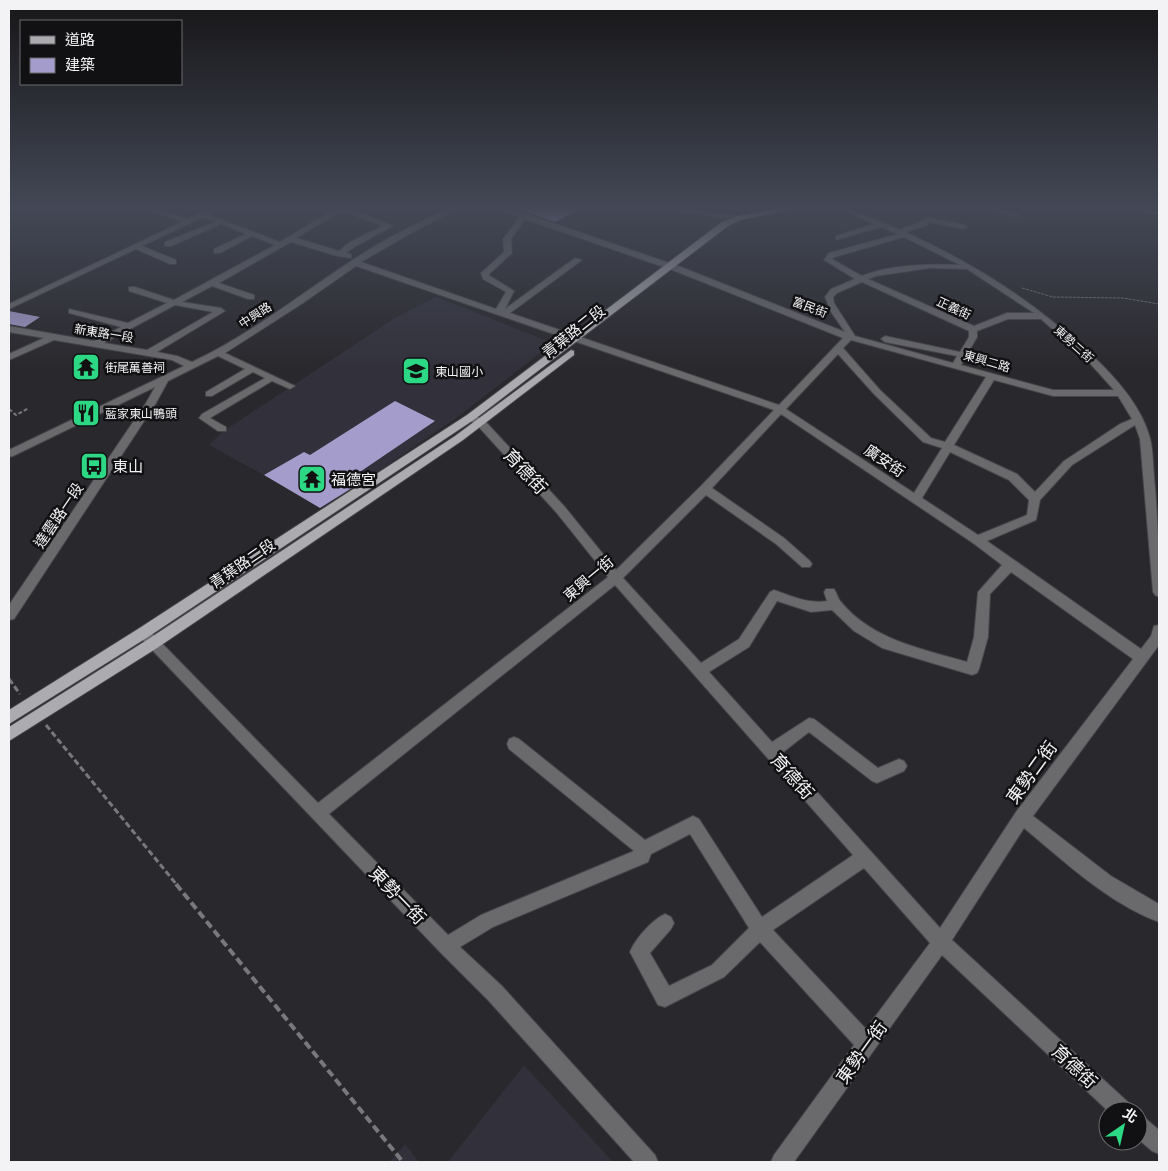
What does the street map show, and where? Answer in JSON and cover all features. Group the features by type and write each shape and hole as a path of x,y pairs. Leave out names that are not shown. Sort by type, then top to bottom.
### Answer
{"main road":[{"name":"青葉路二段","path":"9,735 147,638 476,420 682,262"},
{"name":"青葉路二段","path":"9,718 147,638"}],"street":[{"path":"9,307 106,262"},
{"path":"93,345 127,326 176,303 249,262"},
{"name":"中興路","path":"163,381 218,353 356,262"},
{"name":"廣安街","path":"359,262 580,341 780,409 977,540 1140,657"},
{"path":"498,262 485,273 490,281 510,291 500,313"},
{"path":"500,313 576,262"},
{"name":"富民街","path":"658,262 850,336"},
{"name":"正義街","path":"831,262 973,330 972,337 956,365"},
{"name":"東勢二街","path":"955,262 1014,295 1043,316 1114,382 1139,420 1145,439 1158,553 1159,592"},
{"path":"963,355 890,340 850,336 835,312 829,297 837,289 874,274 930,266 968,268"},
{"path":"212,283 251,296"},
{"path":"132,288 176,303 221,311 149,353"},
{"path":"72,311 127,326"},
{"path":"973,330 1007,316 1043,316"},
{"name":"新東路一段","path":"9,329 174,358 193,366"},
{"name":"東興一街","path":"319,812 616,578 705,489 850,336"},
{"name":"東興二路","path":"850,336 1053,393 1120,393"},
{"path":"9,357 53,337"},
{"path":"839,349 877,392 927,440 949,447 1012,477 1035,499"},
{"path":"218,353 290,386"},
{"path":"209,394 252,369"},
{"path":"916,499 992,376"},
{"path":"222,429 204,418 270,378"},
{"path":"9,454 163,381"},
{"name":"達雲路一段","path":"9,615 146,410 163,381"},
{"name":"育德街","path":"476,420 560,509 616,578 941,942 1112,1101"},
{"path":"977,540 1032,517 1035,499 1068,463 1124,426 1139,420"},
{"path":"705,489 780,541 806,564"},
{"path":"699,671 744,643 774,595 807,607 821,608 832,598 859,627 887,644 910,652 951,661 972,669 981,636 984,592 1010,565"},
{"name":"東勢二街","path":"941,942 1022,817 1158,635"},
{"name":"東勢一街","path":"147,638 319,812 446,946 495,992 648,1162"},
{"path":"771,752 809,724 878,776 899,766"},
{"path":"514,744 644,849"},
{"path":"1022,817 1100,878 1142,905 1159,913"},
{"path":"446,946 487,921 642,856 644,849 693,824 760,929 867,1045"},
{"path":"665,923 639,952 666,998 718,971 760,929 866,857"},
{"name":"東勢一街","path":"781,1162 941,942"},
{"path":"1148,1134 1159,1144"}],"path":[{"path":"1021,288 1053,297 1123,298 1159,304"},
{"path":"9,409 16,415 29,408"},
{"path":"9,679 30,705"},
{"path":"38,716 403,1162"}],"shaded area":[{"name":"東山國小","path":"436,297 553,343 459,416 361,483 304,452 264,475 209,445 222,432 395,318"},
{"path":"524,1065 613,1162 448,1162"},
{"path":"405,1144 419,1162 389,1162"}],"building":[{"path":"9,311 40,317 25,327 9,324"},
{"path":"395,401 435,421 351,478 360,483 320,508 264,475 304,452 310,455"}],"place":[{"name":"街尾萬善祠","path":"86,367"},
{"name":"東山國小","path":"416,371"},
{"name":"藍家東山鴨頭","path":"86,413"},
{"name":"東山","path":"94,466"},
{"name":"福德宮","path":"312,479"}]}
